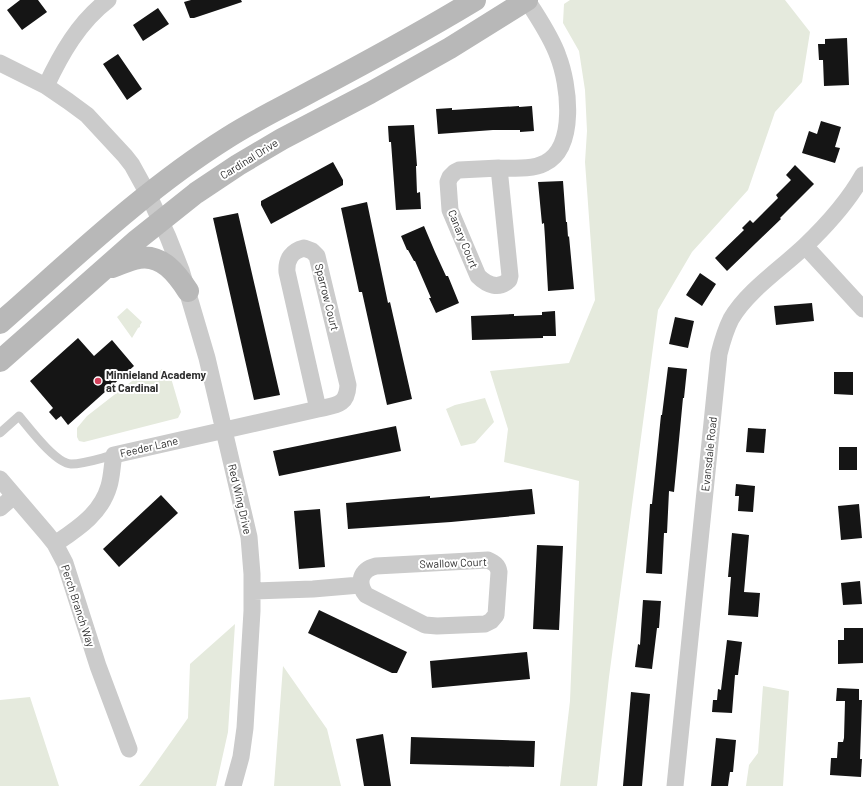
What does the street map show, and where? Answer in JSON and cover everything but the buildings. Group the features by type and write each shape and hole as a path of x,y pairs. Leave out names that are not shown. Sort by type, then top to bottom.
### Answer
{"main road":[{"path":"0,324 148,194 226,139 268,114 312,92 418,34 475,0"},
{"name":"Cardinal Drive","path":"0,361 160,220 196,193 238,165 282,139 370,93 450,48 527,0"},
{"path":"102,271 134,259 150,258 162,262 169,267 180,278 188,291"}],"street":[{"path":"46,86 68,44 84,23 108,0"},
{"name":"Canary Court","path":"499,168 510,276 509,280 503,285 495,286 485,282 478,276 450,210 448,182 450,177 459,170 533,166 543,164 556,154 563,142 567,130 565,86 559,56 527,0"},
{"name":"Red Wing Drive","path":"0,63 46,86 87,115 132,165 160,220 188,291 205,350 249,537 253,591 245,728 241,757 233,786"},
{"name":"Evansdale Road","path":"675,786 719,354 726,330 732,318 743,303 805,246 839,211 854,191 863,175"},
{"path":"805,246 863,310"},
{"name":"Sparrow Court","path":"224,430 338,405 345,399 348,393 348,385 317,256 312,251 304,248 298,250 290,257 286,264 318,409"},
{"name":"Feeder Lane","path":"55,544 82,525 97,511 109,486 114,455 224,430"},
{"name":"Perch Branch Way","path":"0,479 55,544 65,563 98,666 129,749"},
{"path":"0,508 14,496"},
{"name":"Swallow Court","path":"488,560 494,563 500,572 496,615 492,621 485,624 437,626 425,624 366,595 360,585 361,578 365,571 376,566 488,560"},
{"path":"253,591 313,589 360,585"}],"lane":[{"path":"0,433 19,416 55,456 65,463 78,463 114,455"}],"shaded area":[{"path":"570,0 785,0 810,32 802,82 775,112 748,190 692,252 658,310 609,677 597,786 560,786 570,701 579,481 504,462 508,429 490,371 569,363 595,300 585,162 587,131 585,90 579,51 563,23 564,4"},
{"path":"127,308 142,322 132,338 117,317"},
{"path":"162,369 171,378 181,412 178,418 84,442 79,441 77,437 77,428 87,416 141,374 146,381"},
{"path":"485,398 494,422 475,443 461,446 446,409 455,405"},
{"path":"235,624 228,732 216,786 139,786 188,718 190,664"},
{"path":"283,666 327,729 341,786 274,786"},
{"path":"763,686 789,691 783,786 746,786 749,765 758,753"},
{"path":"30,697 59,786 0,786 0,700"}],"place":[{"name":"Minnieland Academy at Cardinal","path":"98,381"}]}
